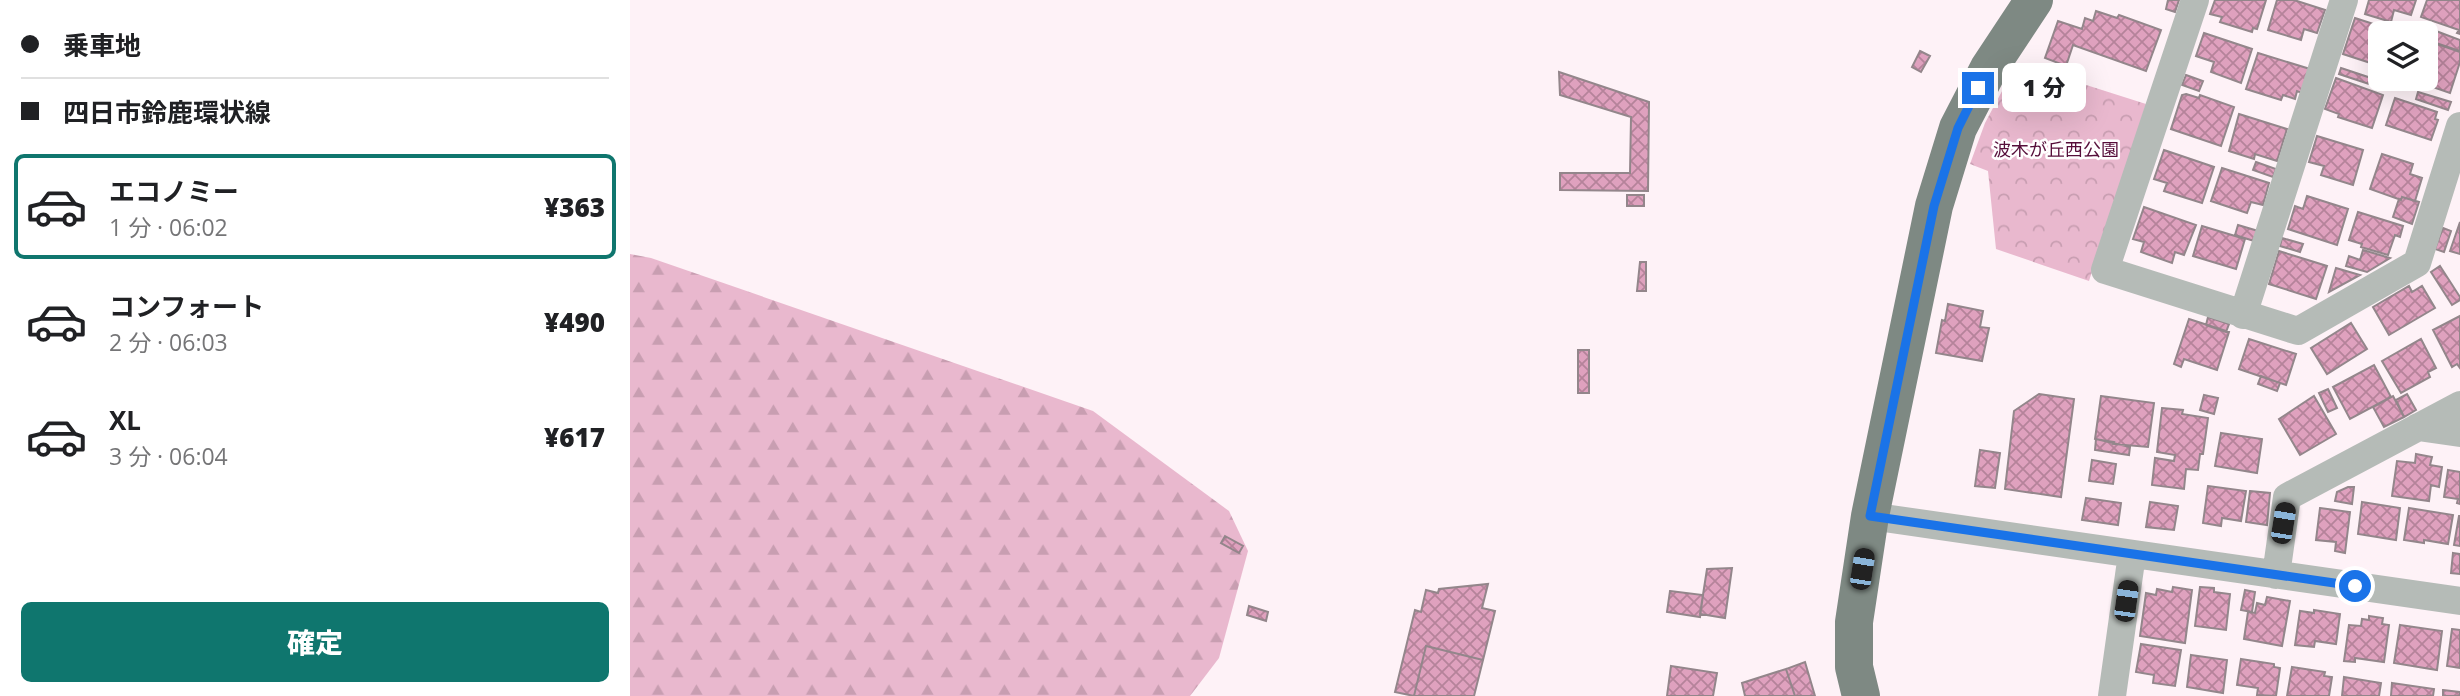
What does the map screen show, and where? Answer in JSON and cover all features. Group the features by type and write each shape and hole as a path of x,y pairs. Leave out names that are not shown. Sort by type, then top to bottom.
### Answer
{"main road":[{"path":"1861,696 1854,667 1854,622 1870,516 1922,261 1944,168 1958,128 1989,68 2034,0"}],"street":[{"path":"2195,0 2105,270 2298,331 2417,263 2460,130"},
{"path":"2243,315 2344,0"},
{"path":"2276,575 2287,497 2460,405"},
{"path":"2418,427 2460,433"},
{"path":"1870,516 2460,601"},
{"path":"2112,696 2132,554"}],"green space":[{"name":"波木が丘西公園","path":"2017,63 2146,104 2089,281 1996,249 1988,171 1970,164 1985,123"},
{"path":"630,254 651,258 1093,411 1229,511 1248,551 1219,658 1190,696 630,696"}],"building":[{"path":"2168,0 2179,0 2175,12 2166,9"},
{"path":"2215,0 2266,0 2257,29 2253,28 2252,32 2220,22 2222,17 2210,14"},
{"path":"2277,0 2294,0 2325,10 2317,33 2304,29 2301,40 2268,30"},
{"path":"2369,0 2416,0 2411,15 2394,10 2391,21 2365,14"},
{"path":"2427,0 2460,0 2460,34 2457,33 2459,30 2421,17"},
{"path":"2096,11 2117,18 2119,15 2161,30 2146,71 2073,45 2066,66 2045,58 2058,21 2082,29 2085,18 2093,21"},
{"path":"2355,18 2368,22 2368,62 2343,54"},
{"path":"2438,32 2460,40 2460,51 2438,44"},
{"path":"2204,33 2252,49 2241,83 2211,72 2214,62 2196,56"},
{"path":"2438,44 2460,52 2460,62 2450,93 2438,89"},
{"path":"1920,51 1930,56 1921,72 1912,67"},
{"path":"2258,53 2310,69 2302,93 2297,91 2295,99 2283,95 2281,100 2246,89"},
{"path":"2341,68 2368,77 2368,84 2339,74"},
{"path":"1559,72 1649,102 1648,191 1560,190 1560,173 1630,173 1631,117 1560,95"},
{"path":"2186,75 2203,81 2199,91 2182,85"},
{"path":"2336,78 2383,95 2372,128 2338,117 2339,114 2325,109"},
{"path":"2418,92 2451,102 2448,110 2416,99"},
{"path":"2182,95 2199,98 2200,95 2234,107 2221,146 2171,129"},
{"path":"2395,98 2437,112 2435,119 2438,120 2431,140 2386,125"},
{"path":"2239,114 2287,129 2277,161 2255,154 2254,159 2229,151"},
{"path":"2317,136 2363,150 2353,185 2321,175 2324,166 2309,162"},
{"path":"2164,150 2214,167 2202,203 2164,191 2167,183 2154,179"},
{"path":"2382,154 2413,164 2410,174 2422,178 2415,201 2402,197 2401,200 2370,189"},
{"path":"2256,162 2276,169 2273,177 2253,170"},
{"path":"2222,168 2269,183 2263,205 2251,202 2247,213 2211,201"},
{"path":"1627,195 1644,195 1644,206 1627,206"},
{"path":"2307,196 2348,209 2337,245 2288,229 2295,206 2303,209"},
{"path":"2402,197 2419,202 2412,224 2393,217"},
{"path":"2144,207 2196,225 2184,255 2175,252 2172,263 2141,252 2144,242 2133,239"},
{"path":"2358,212 2403,226 2400,237 2395,235 2388,255 2361,247 2362,244 2349,240"},
{"path":"2460,222 2460,254 2450,251"},
{"path":"2238,225 2258,231 2254,241 2235,235"},
{"path":"2202,226 2245,239 2236,269 2193,256"},
{"path":"2443,228 2451,231 2444,252 2435,249"},
{"path":"2282,238 2303,244 2300,252 2280,246"},
{"path":"2363,250 2390,258 2367,272 2346,266 2349,256 2360,260"},
{"path":"2279,251 2327,266 2316,299 2269,284"},
{"path":"1640,262 1646,262 1646,291 1637,291"},
{"path":"2440,266 2460,297 2460,300 2452,305 2431,272"},
{"path":"2336,268 2360,275 2329,292"},
{"path":"2409,286 2412,292 2422,286 2435,308 2389,335 2373,307"},
{"path":"1948,304 1983,311 1980,327 1989,328 1982,361 1936,353"},
{"path":"2460,316 2460,368 2457,364 2452,367 2433,330"},
{"path":"2208,317 2229,324 2226,332 2206,325"},
{"path":"2189,319 2229,332 2217,370 2184,359 2181,367 2174,364"},
{"path":"2351,323 2367,349 2327,374 2311,348"},
{"path":"2249,339 2296,354 2286,385 2239,369"},
{"path":"2421,339 2436,368 2428,372 2430,377 2401,393 2382,361"},
{"path":"1578,350 1589,350 1589,393 1578,393"},
{"path":"2374,365 2391,397 2350,419 2333,387"},
{"path":"2261,376 2280,383 2277,391 2258,384"},
{"path":"2328,389 2337,408 2328,412 2319,393"},
{"path":"2039,394 2074,399 2061,497 2005,489 2014,411"},
{"path":"2407,394 2416,410 2404,417 2396,400"},
{"path":"2204,395 2218,398 2214,414 2200,410"},
{"path":"2101,396 2154,403 2148,447 2113,444 2114,442 2095,439"},
{"path":"2314,396 2336,434 2300,455 2279,419"},
{"path":"2393,396 2404,417 2384,427 2373,407"},
{"path":"2162,408 2183,410 2182,414 2208,418 2198,470 2186,469 2184,489 2152,485 2155,458 2174,461 2175,455 2157,452"},
{"path":"2221,433 2262,439 2257,473 2215,466"},
{"path":"2096,439 2130,447 2129,455 2095,450"},
{"path":"1980,450 2000,453 1995,488 1975,486"},
{"path":"2416,454 2432,457 2430,465 2442,467 2439,487 2431,485 2429,501 2392,496 2397,461 2415,463"},
{"path":"2092,460 2116,464 2113,484 2089,481"},
{"path":"2448,470 2460,472 2460,504 2457,503 2458,499 2444,497"},
{"path":"2208,486 2246,491 2241,521 2222,518 2221,526 2203,523"},
{"path":"2354,487 2352,504 2335,501 2337,492"},
{"path":"2250,491 2270,493 2267,525 2246,522"},
{"path":"2086,498 2121,503 2118,525 2082,520"},
{"path":"2150,502 2178,506 2174,530 2146,527"},
{"path":"2362,502 2400,508 2396,540 2358,534"},
{"path":"2320,508 2350,512 2345,553 2335,551 2336,542 2316,540"},
{"path":"2409,508 2453,515 2448,544 2404,540"},
{"path":"2460,516 2460,546 2454,545"},
{"path":"1225,536 1243,546 1239,553 1221,543"},
{"path":"2453,553 2460,554 2460,574 2451,573"},
{"path":"1732,568 1725,618 1700,614 1707,569"},
{"path":"1488,584 1482,608 1495,611 1483,660 1426,646 1414,696 1395,692 1415,610 1421,612 1426,590 1438,593 1439,589"},
{"path":"2173,587 2192,590 2185,643 2140,636 2146,593 2156,595 2157,589 2172,592"},
{"path":"2200,587 2214,588 2214,592 2230,594 2226,630 2195,626"},
{"path":"2245,590 2255,592 2252,612 2241,610"},
{"path":"1670,591 1703,595 1700,617 1667,612"},
{"path":"2267,597 2290,601 2282,646 2244,639 2248,612 2255,613 2257,603 2265,605"},
{"path":"1249,606 1268,612 1266,621 1247,615"},
{"path":"2314,610 2340,614 2336,644 2315,641 2314,647 2295,645 2300,611 2314,613"},
{"path":"2369,616 2383,618 2382,624 2389,625 2384,662 2355,658 2355,662 2344,661 2349,625 2361,626 2362,619 2369,620"},
{"path":"2400,625 2442,631 2437,670 2394,663"},
{"path":"2452,629 2460,630 2460,668 2447,666"},
{"path":"2141,644 2181,650 2175,686 2153,683 2154,675 2136,672"},
{"path":"1426,646 1483,660 1474,696 1414,696"},
{"path":"2191,655 2227,660 2223,693 2187,687"},
{"path":"2241,659 2274,664 2274,667 2280,668 2276,696 2257,695 2258,688 2237,685"},
{"path":"1805,662 1815,696 1795,696 1786,669"},
{"path":"1671,666 1717,673 1713,696 1667,696"},
{"path":"2292,667 2325,672 2324,676 2332,677 2329,696 2287,696"},
{"path":"1786,669 1795,696 1745,696 1742,683"},
{"path":"2344,677 2381,683 2379,696 2342,696"},
{"path":"2392,683 2434,689 2433,696 2391,696"},
{"path":"2443,690 2460,692 2460,696 2443,696"}],"route":[{"path":"1978,88 1958,128 1934,206 1870,516 2355,586"}]}
